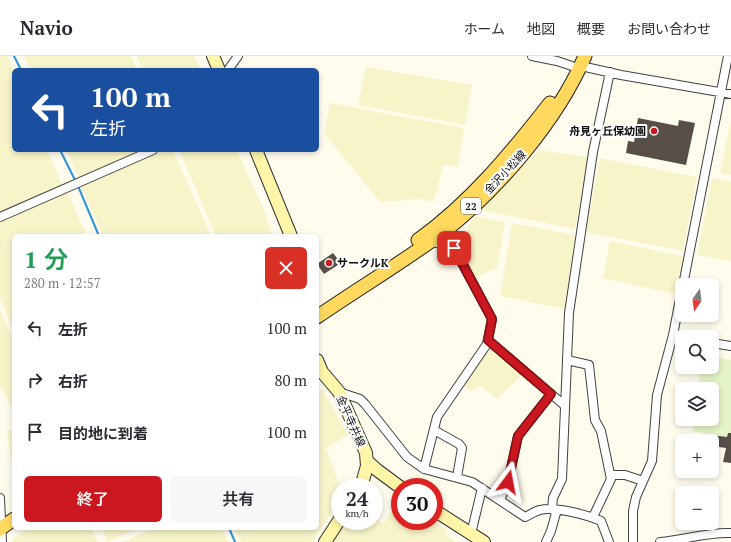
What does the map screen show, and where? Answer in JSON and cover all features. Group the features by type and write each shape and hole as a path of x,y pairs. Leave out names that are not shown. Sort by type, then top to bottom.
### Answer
{"main road":[{"path":"213,56 218,68"},
{"name":"金沢小松線","path":"319,316 402,262 430,241 455,222 502,178 562,102 579,61"},
{"name":"金沢小松線","path":"319,306 420,238 447,216 503,161 554,97 579,61"},
{"path":"257,152 290,234"},
{"name":"金平寺井線","path":"319,365 322,372 338,392 360,438 367,461 364,478"},
{"path":"367,461 391,480"},
{"path":"3,523 12,512"},
{"path":"443,516 484,542"},
{"path":"325,542 333,530"}],"street":[{"path":"229,68 238,56"},
{"path":"532,56 557,61 579,61 610,72 731,94"},
{"path":"684,278 728,56"},
{"path":"546,542 556,513 552,509 553,498 562,479 569,313 593,152 610,72"},
{"path":"0,217 148,152"},
{"path":"424,469 437,417 488,340 492,319 454,248 430,241"},
{"path":"633,542 633,511 643,481 650,469 652,461 657,395 676,322"},
{"path":"488,340 564,405"},
{"path":"719,343 731,346"},
{"path":"566,360 589,365 595,420 601,431 610,475 609,486 593,517"},
{"path":"338,392 360,399 407,457 424,469 472,482 525,517 539,510 552,509 593,517 601,522 609,542"},
{"path":"500,500 508,482 518,436 551,394"},
{"path":"434,430 459,444 462,448 457,477"},
{"path":"610,475 625,475 643,481"},
{"path":"471,534 482,488"},
{"path":"0,498 3,523 2,542"},
{"path":"660,542 673,542 712,532 731,533"}],"shaded area":[{"path":"0,56 7,56 12,68 12,152 48,152 62,185 0,213"},
{"path":"24,56 131,56 136,68 30,68"},
{"path":"137,56 194,56 200,68 142,68"},
{"path":"366,67 472,85 465,125 358,105"},
{"path":"330,103 464,128 458,167 443,165 434,202 420,199 380,202 324,133"},
{"path":"731,120 731,175 720,173"},
{"path":"539,150 588,157 575,229 480,210"},
{"path":"67,152 137,152 79,178"},
{"path":"159,152 174,152 210,234 102,234 81,186"},
{"path":"180,152 238,152 266,215 272,234 215,234"},
{"path":"600,158 697,177 683,251 586,232"},
{"path":"712,178 731,182 731,261 697,255"},
{"path":"67,192 86,234 12,234 12,327 0,298 0,222"},
{"path":"475,216 505,222 497,268 475,277 463,255 468,226"},
{"path":"512,223 575,235 565,309 500,296"},
{"path":"610,241 683,256 678,278 675,278 675,294 603,278"},
{"path":"0,309 12,337 12,410 0,385"},
{"path":"489,347 522,375 497,399 480,386 472,391 462,386"},
{"path":"323,389 348,435 326,448 337,478 331,478 331,514 312,542 241,542 235,530 319,530 319,392"},
{"path":"12,429 12,463 7,432"},
{"path":"391,511 391,530 443,530 443,527 447,530 445,535 456,542 331,542 338,530 383,530 383,524"},
{"path":"27,530 92,530 98,542 13,542 13,539"},
{"path":"103,530 134,530 107,542"},
{"path":"150,530 223,530 228,542 123,542"}],"green space":[{"path":"719,357 731,360 731,438 719,436 719,434 693,431 694,426 719,426 719,382 699,382 700,374 719,374"}],"building":[{"path":"638,118 678,126 679,120 695,123 686,165 626,153 628,141 634,142"},
{"name":"サークルK","path":"333,253 341,263 324,274 319,267 319,263"},
{"path":"728,433 731,433 731,463 723,462 726,448 719,447 719,436 727,437"}],"waterway":[{"path":"14,56 20,68"},
{"path":"61,152 75,180"},
{"path":"78,186 98,234"},
{"path":"230,530 235,542"}],"place":[{"name":"舟見ヶ丘保幼園","path":"654,131"},
{"name":"サークルK","path":"329,263"}],"route":[{"path":"454,248 492,319 488,340 551,394 518,436 508,482"}]}
